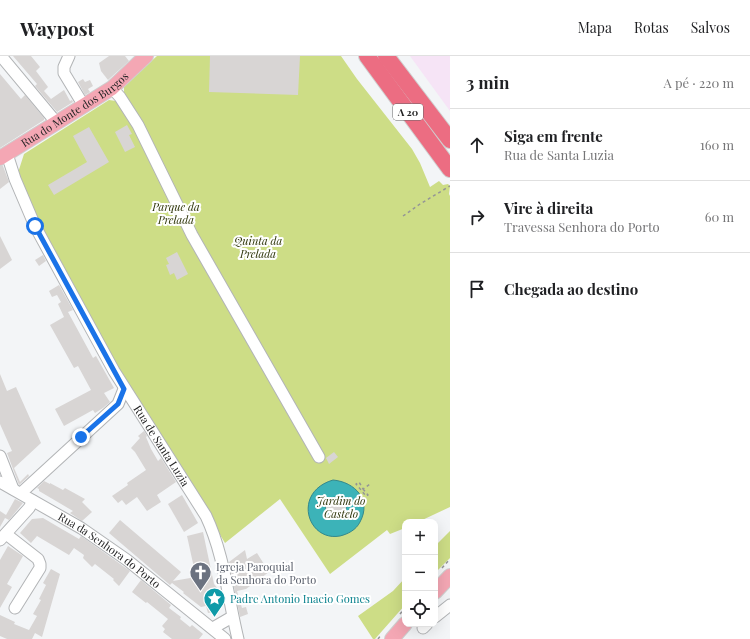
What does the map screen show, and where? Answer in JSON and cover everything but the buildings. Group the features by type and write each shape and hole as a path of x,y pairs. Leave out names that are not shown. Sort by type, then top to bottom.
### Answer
{"highway":[{"name":"A 20","path":"367,56 450,169"},
{"name":"A 20","path":"386,56 450,140"},
{"path":"394,56 402,78"}],"main road":[{"name":"Rua do Monte dos Burgos","path":"4,156 112,88 146,56"},
{"path":"436,591 445,573"},
{"path":"392,639 402,627"}],"street":[{"path":"1,56 56,122"},
{"path":"69,56 64,67 64,73 84,106"},
{"path":"112,88 138,125 192,236 319,457"},
{"name":"Rua de Santa Luzia","path":"4,156 35,226 124,389 206,516 213,530 238,639"},
{"path":"1,461 17,491 118,404 124,389"},
{"name":"Rua da Senhora do Porto","path":"0,482 81,528 127,560 218,635"},
{"path":"15,608 40,568 40,564 38,559 3,537 29,508 33,500"},
{"path":"438,615 450,605"},
{"path":"218,635 232,617"}],"path":[{"path":"403,216 450,186"},
{"path":"359,482 364,489 368,494 366,496 356,484 359,482"},
{"path":"364,489 370,484"},
{"path":"445,573 450,559"}],"shaded area":[{"path":"410,56 450,56 450,111"}],"green space":[{"name":"Quinta da Prelada","path":"157,56 341,56 357,79 412,149 420,163 430,187 439,181 443,185 448,184 450,186 450,507 424,519 402,519 402,529 390,534 387,530 330,574 280,499 225,543 143,412 102,341 16,179 24,154 109,100 116,101 124,94 124,86"},
{"path":"450,531 450,558 438,570 438,555 438,543"},
{"path":"402,581 402,608 375,639 373,639 358,616 393,591"}],"water":[{"path":"333,480 341,481 354,488 363,500 363,514 360,522 349,533 340,536 329,536 319,531 312,524 308,505 312,495 320,486","holes":["334,497 342,499 346,506 345,512 341,517 337,518 332,517 326,510 328,501"]}],"place":[{"name":"Igreja Paroquial da Senhora do Porto","path":"200,592"},
{"name":"Padre Antonio Inacio Gomes","path":"215,618"}],"route":[{"path":"35,226 124,389 118,404 81,437"}],"park label":[{"name":"Parque da Prelada","path":"176,213"},
{"name":"Jardim do Castelo","path":"341,507"}]}
